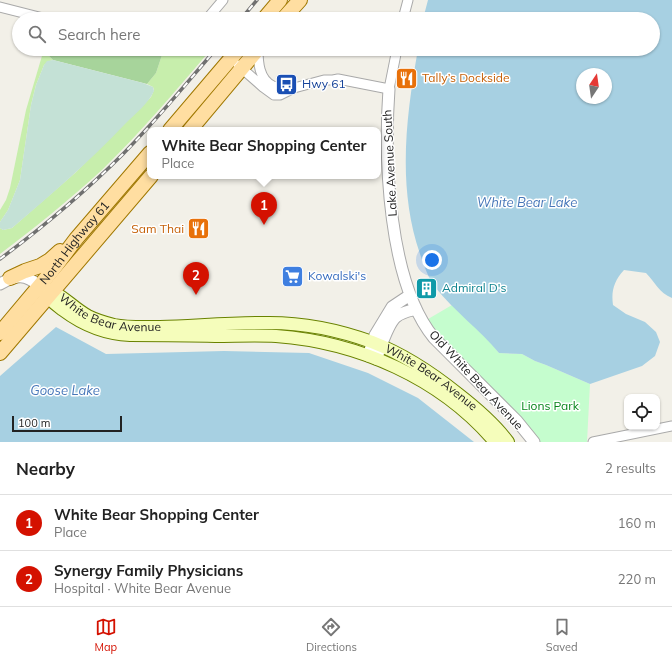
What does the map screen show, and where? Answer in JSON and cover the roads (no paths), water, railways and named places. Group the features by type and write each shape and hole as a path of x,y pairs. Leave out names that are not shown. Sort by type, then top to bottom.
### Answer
{"main road":[{"path":"270,12 280,0"},
{"path":"289,12 300,0"},
{"path":"173,127 233,56"},
{"path":"193,127 252,56"},
{"name":"North Highway 61","path":"0,333 76,239 147,156"},
{"path":"0,353 148,179"},
{"path":"5,281 25,271 40,266 50,260 76,239"},
{"name":"White Bear Avenue","path":"39,286 82,323 96,330 110,333 130,335 277,336 323,343 348,349 372,358 420,380 439,392 476,421 494,442"},
{"name":"White Bear Avenue","path":"50,294 89,316 115,325 133,327 264,323 291,325 319,328 377,345 403,357 440,380 476,408 508,442"}],"street":[{"path":"213,12 223,0"},
{"path":"405,12 408,0"},
{"path":"0,7 20,12"},
{"path":"236,56 242,68 274,95 280,95 294,88 324,80 338,79 388,89"},
{"path":"258,56 260,70 267,82 274,86 294,88"},
{"name":"Lake Avenue South","path":"395,56 388,89 388,160 396,239 410,295"},
{"path":"5,281 16,277 28,278 39,286"},
{"path":"372,358 377,345 381,325 392,307 410,295"},
{"name":"Old White Bear Avenue","path":"410,295 416,309 434,338 517,422 534,442"},
{"path":"377,345 396,318 405,312 416,309"},
{"path":"592,442 672,426"}],"water":[{"name":"White Bear Lake","path":"428,0 672,0 672,298 660,290 646,273 624,270 614,286 612,295 613,305 626,314 645,322 656,332 660,342 655,356 642,366 590,384 522,354 499,353 484,336 442,296 428,276 413,229 408,203 406,152 410,100 417,56 660,56 660,12 425,12"},
{"name":"Goose Lake","path":"56,327 106,354 224,351 309,353 368,373 418,398 474,442 0,442 0,376"}],"railway":[{"path":"247,12 257,0"},
{"path":"149,127 210,56"},
{"path":"0,259 63,209 94,182 147,129"}],"place":[{"name":"Tally’s Dockside","path":"407,78"},
{"name":"Hwy 61","path":"287,84"},
{"name":"White Bear Shopping Center","path":"264,225"},
{"name":"Sam Thai","path":"199,229"},
{"name":"Kowalski's","path":"293,276"},
{"name":"Admiral D's","path":"427,288"},
{"name":"Synergy Family Physicians","path":"196,295"}],"park label":[{"name":"Lions Park","path":"550,406"}]}
